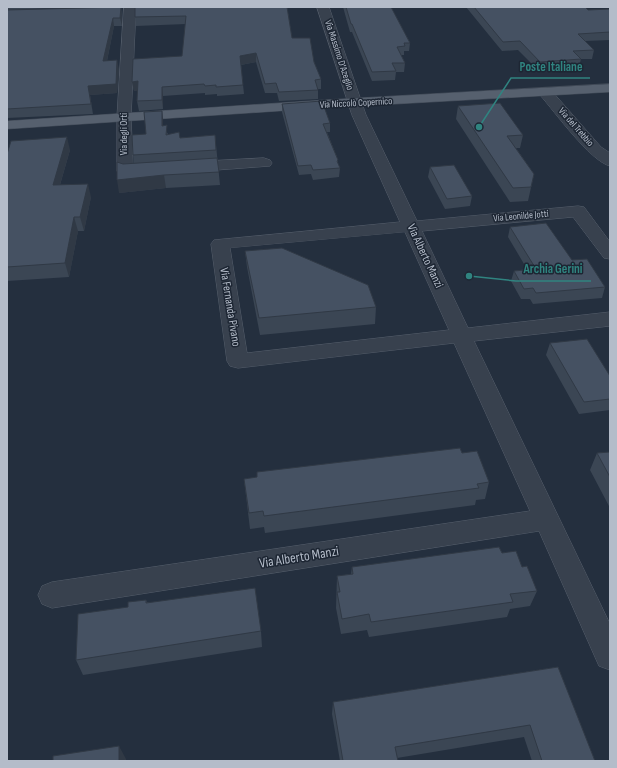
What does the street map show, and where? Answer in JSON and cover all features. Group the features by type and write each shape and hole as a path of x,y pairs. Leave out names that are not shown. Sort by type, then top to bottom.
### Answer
{"main road":[{"name":"Via Niccolò Copernico","path":"7,125 610,88"}],"street":[{"name":"Via Massimo D'Azeglio","path":"323,7 354,103"},
{"path":"127,9 145,10"},
{"name":"Via degli Orti","path":"127,9 124,117 125,171 264,164"},
{"name":"Via del Trebbio","path":"545,92 596,150 610,161"},
{"name":"Via Alberto Manzi","path":"354,103 610,656"},
{"name":"Via Leonilde Jotti","path":"411,226 578,211 610,254"},
{"name":"Via Fernanda Pivano","path":"411,226 220,244 238,361 462,335"},
{"path":"462,335 610,320"},
{"name":"Via Alberto Manzi","path":"52,595 546,519"}],"building":[{"path":"121,7 120,18 113,18 103,61 117,60 116,84 88,86 91,104 7,109 7,10"},
{"path":"135,7 287,7 292,38 310,38 314,62 321,79 315,80 318,90 279,92 276,83 265,84 256,53 240,56 243,85 216,87 216,85 205,86 204,84 162,87 162,100 137,101 138,81 132,82 133,59 182,56 186,16 135,17"},
{"path":"346,7 391,7 410,43 404,43 405,46 397,47 405,63 392,63 396,71 372,72 351,24"},
{"path":"474,7 585,7 588,10 610,9 610,32 578,34 594,50 573,51 581,59 540,62 520,41 503,42"},
{"path":"322,101 330,123 323,124 340,168 313,170 311,165 298,166 282,104"},
{"path":"500,103 523,135 507,136 534,174 531,187 513,188 458,106"},
{"path":"162,111 162,126 167,125 166,135 179,132 180,138 215,135 216,150 133,155 132,135 146,134 144,112"},
{"path":"67,137 53,185 88,184 80,217 74,217 65,263 7,267 7,154 11,141"},
{"path":"217,158 219,172 164,175 117,180 117,162 123,164"},
{"path":"454,165 472,196 447,199 430,167"},
{"path":"546,223 572,260 587,259 605,287 536,293 533,288 524,289 514,271 536,269 510,227"},
{"path":"282,248 368,285 376,307 259,318 245,251"},
{"path":"587,339 610,376 610,399 584,402 550,343"},
{"path":"460,448 462,453 477,451 489,482 477,484 479,488 264,516 263,511 249,513 244,479 257,477 257,472"},
{"path":"610,452 610,477 597,453"},
{"path":"499,547 502,553 516,551 522,567 527,566 537,591 510,594 513,602 371,622 369,614 342,619 337,592 340,592 337,576 353,574 352,567"},
{"path":"255,588 261,631 76,660 78,614 128,607 128,602 146,600 146,603"},
{"path":"558,667 595,761 542,761 530,725 395,747 398,761 343,761 333,702"},
{"path":"119,746 119,761 53,761 53,756"}],"place":[{"name":"Poste Italiane","path":"479,127"},
{"name":"Archia Gerini","path":"469,276"}]}
